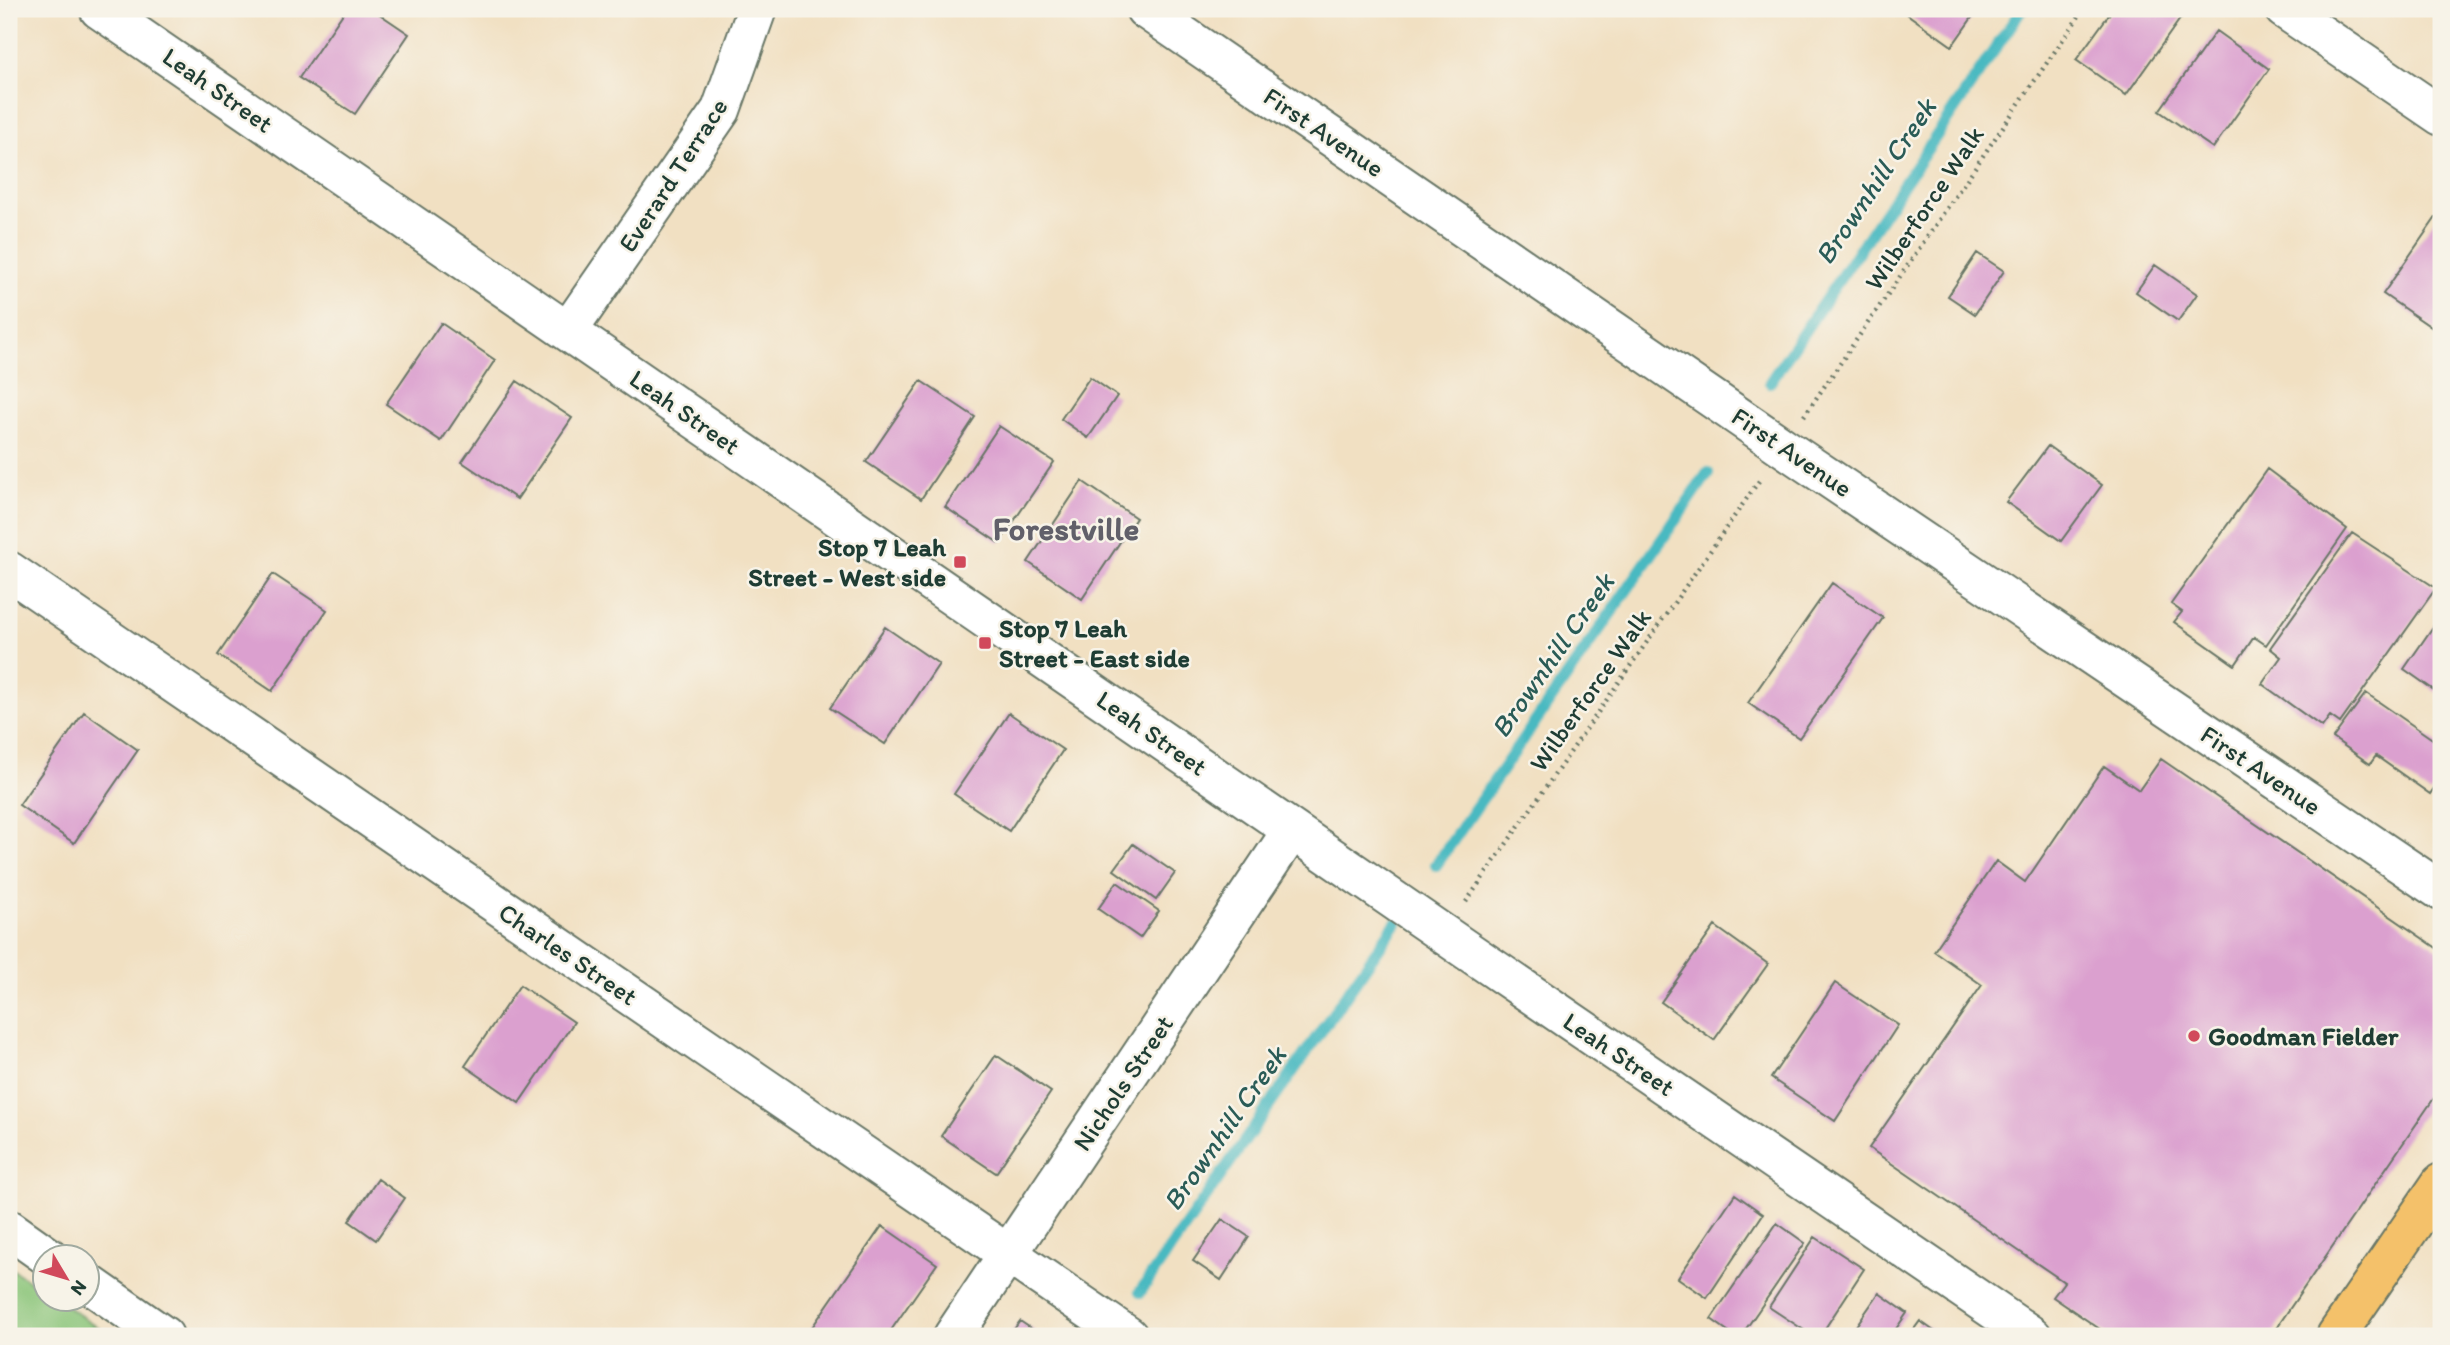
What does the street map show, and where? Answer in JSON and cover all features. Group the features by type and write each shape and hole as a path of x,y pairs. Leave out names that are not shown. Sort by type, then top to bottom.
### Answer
{"main road":[{"path":"2336,1336 2441,1183"}],"street":[{"name":"Leah Street","path":"99,9 2032,1336"},
{"name":"Everard Terrace","path":"568,331 721,110 757,9"},
{"name":"First Avenue","path":"1145,9 1760,431 2441,891"},
{"path":"2284,9 2441,116"},
{"name":"Charles Street","path":"9,571 1128,1336"},
{"name":"Nichols Street","path":"953,1336 1292,830"},
{"path":"9,1229 32,1245"},
{"path":"102,1293 164,1336"}],"path":[{"name":"Wilberforce Walk","path":"1803,417 2084,9"},
{"name":"Wilberforce Walk","path":"1444,934 1769,468"}],"green space":[{"path":"9,1267 32,1283 32,1314 78,1314 111,1336 9,1336"}],"building":[{"path":"346,9 372,9 409,34 355,114 299,78"},
{"path":"1900,9 1978,9 1952,46"},
{"path":"2113,9 2181,9 2185,12 2126,95 2076,60"},
{"path":"2216,31 2269,69 2213,148 2159,111"},
{"path":"2439,213 2441,325 2437,331 2383,294"},
{"path":"1977,253 2004,271 1975,314 1948,296"},
{"path":"2155,265 2197,294 2178,321 2136,292"},
{"path":"441,323 495,360 441,441 386,404"},
{"path":"1090,377 1117,396 1088,438 1061,419"},
{"path":"517,381 572,418 517,499 462,462"},
{"path":"921,381 975,417 921,499 866,462"},
{"path":"999,426 1054,462 999,543 945,507"},
{"path":"2048,446 2102,485 2061,541 2006,502"},
{"path":"2267,469 2347,529 2266,645 2254,637 2235,665 2174,622 2182,612 2171,604"},
{"path":"1082,481 1136,518 1082,599 1028,562"},
{"path":"2352,533 2436,588 2340,723 2330,716 2322,727 2262,684 2281,657 2270,648"},
{"path":"273,574 327,610 272,691 218,655"},
{"path":"1832,583 1883,618 1799,738 1748,703"},
{"path":"2437,621 2441,624 2441,695 2404,669"},
{"path":"885,627 939,664 885,744 830,708"},
{"path":"2366,693 2441,745 2441,778 2430,794 2376,756 2370,764 2333,738"},
{"path":"84,712 138,750 74,843 19,805"},
{"path":"1009,713 1063,750 1009,831 954,794"},
{"name":"Goodman Fielder","path":"2161,759 2441,951 2441,1088 2271,1336 2110,1336 2053,1297 2064,1282 1869,1148 1982,985 1934,951 1996,861 2025,882 2104,766 2139,790"},
{"path":"1133,844 1175,873 1156,900 1114,870"},
{"path":"1117,882 1159,911 1140,938 1098,909"},
{"path":"1715,926 1768,964 1714,1040 1661,1002"},
{"path":"1835,983 1898,1025 1835,1121 1771,1078"},
{"path":"520,985 574,1022 519,1103 465,1066"},
{"path":"996,1055 1051,1092 996,1173 941,1136"},
{"path":"378,1179 405,1198 376,1240 349,1221"},
{"path":"1735,1194 1763,1214 1707,1298 1678,1278"},
{"path":"1222,1219 1249,1237 1221,1280 1193,1261"},
{"path":"1777,1223 1805,1243 1741,1336 1735,1336 1711,1319"},
{"path":"882,1226 937,1264 887,1336 806,1336"},
{"path":"1815,1237 1864,1269 1820,1336 1813,1336 1769,1307"},
{"path":"1879,1293 1907,1313 1891,1336 1849,1336"},
{"path":"1020,1321 1042,1336 1009,1336"},
{"path":"1920,1321 1941,1336 1909,1336"}],"waterway":[{"name":"Brownhill Creek","path":"1770,382 2022,9"},
{"name":"Brownhill Creek","path":"1436,865 1708,473"},
{"name":"Brownhill Creek","path":"1140,1292 1396,923"}],"place":[{"name":"Stop 7 Leah Street - West side","path":"960,562"},
{"name":"Stop 7 Leah Street - East side","path":"985,643"},
{"name":"Goodman Fielder","path":"2194,1036"}],"district":[{"name":"Forestville","path":"1066,528"}]}
